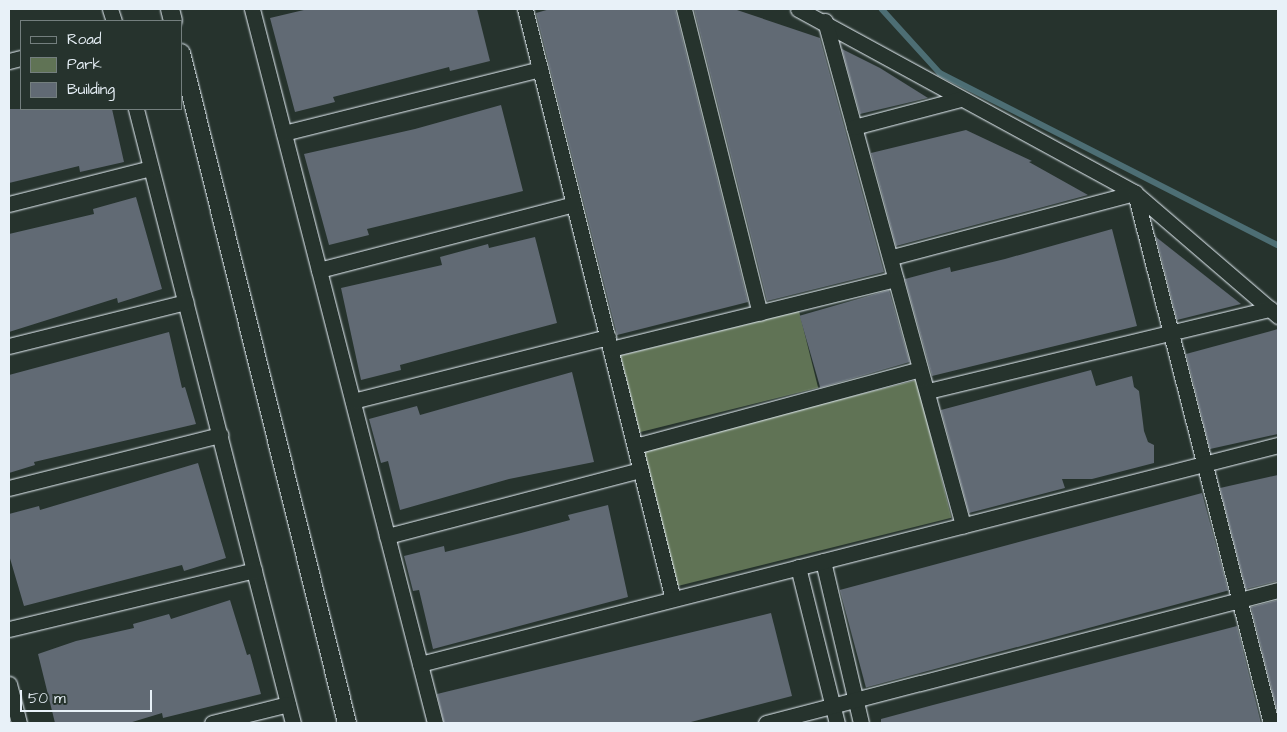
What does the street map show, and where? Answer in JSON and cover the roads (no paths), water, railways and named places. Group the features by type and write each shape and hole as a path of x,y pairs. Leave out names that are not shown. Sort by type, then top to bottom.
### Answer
{"street":[{"path":"252,9 436,723"},
{"path":"525,9 674,599"},
{"path":"684,9 760,312"},
{"path":"798,9 825,21 961,99 1135,193 1274,313"},
{"path":"825,21 892,256 896,279 963,525"},
{"path":"182,57 347,723"},
{"path":"284,133 540,69"},
{"path":"854,127 961,99"},
{"path":"136,110 293,723"},
{"path":"9,204 151,168"},
{"path":"892,256 1135,193"},
{"path":"1135,193 1271,723"},
{"path":"319,270 574,204"},
{"path":"353,400 609,343 760,312 896,279"},
{"path":"9,346 186,302"},
{"path":"928,391 1171,333 1274,313"},
{"path":"635,446 920,369"},
{"path":"9,488 220,435"},
{"path":"420,664 1278,445"},
{"path":"387,536 641,470"},
{"path":"823,561 862,723"},
{"path":"798,568 837,723"},
{"path":"9,629 254,570"},
{"path":"766,723 1278,590"},
{"path":"9,684 19,723"},
{"path":"212,723 288,704"}],"waterway":[{"path":"882,9 940,73 1278,245"}]}
